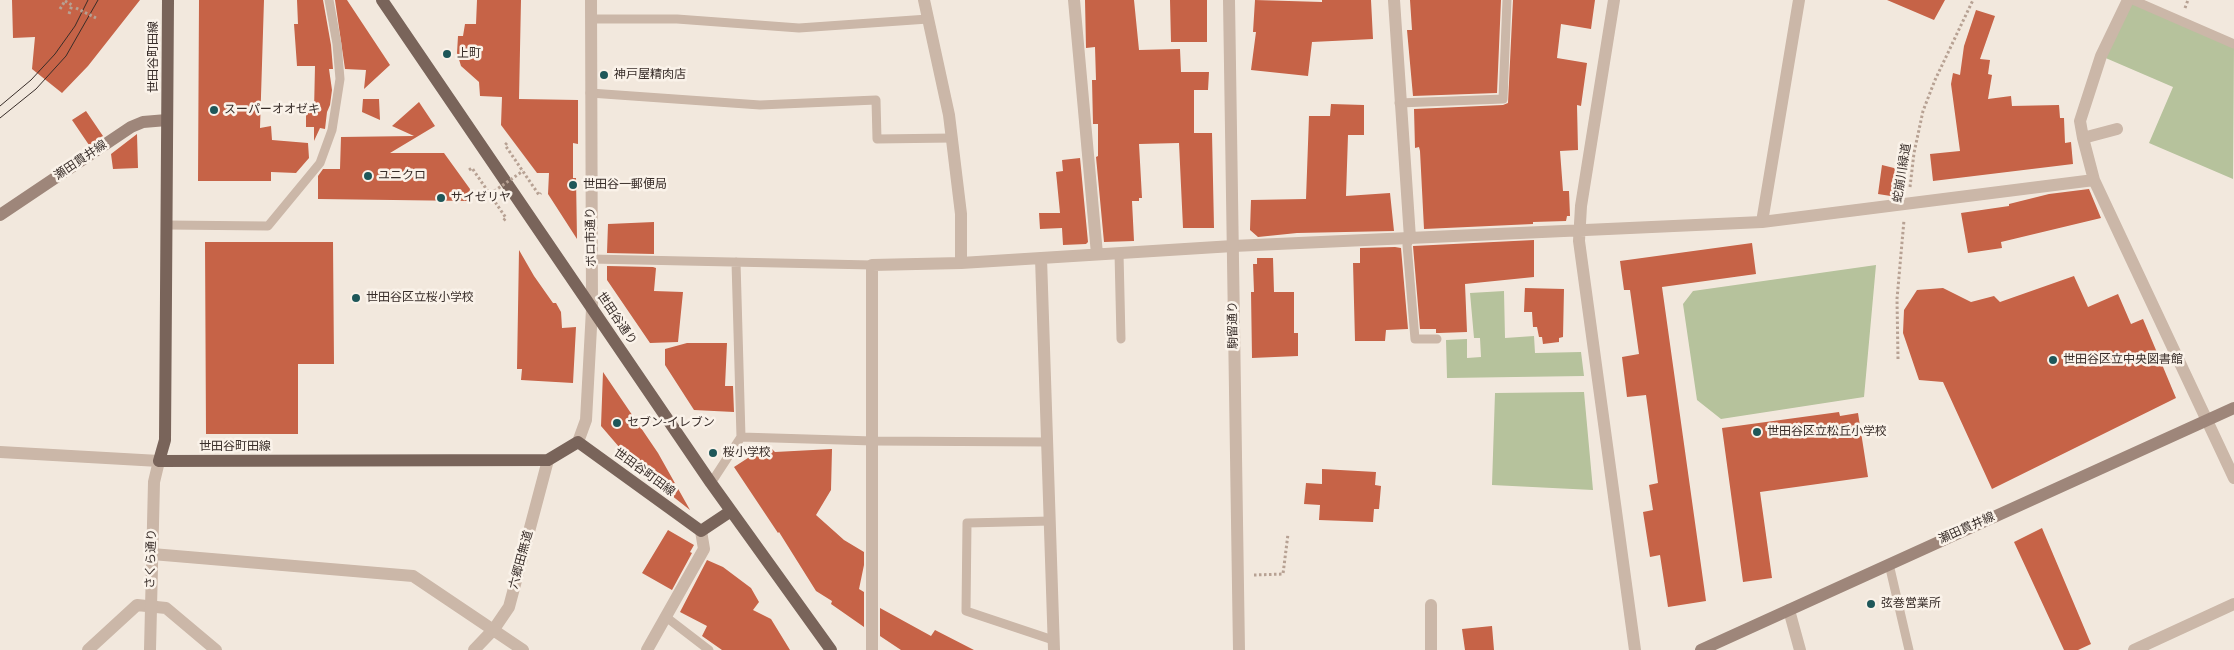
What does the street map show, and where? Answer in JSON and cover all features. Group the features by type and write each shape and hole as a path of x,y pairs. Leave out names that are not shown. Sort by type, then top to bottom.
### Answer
{"main road":[{"name":"世田谷町田線","path":"168,0 165,440 159,460 548,460"},
{"name":"世田谷通り","path":"382,0 711,483 831,650"},
{"name":"瀬田貫井線","path":"0,215 131,127 143,122 168,120"},
{"name":"瀬田貫井線","path":"1701,650 2234,408"},
{"name":"世田谷町田線","path":"578,442 701,531"},
{"path":"548,460 578,442"},
{"path":"701,531 731,511"}],"street":[{"name":"ボロ市通り","path":"578,442 586,420 592,309 591,0"},
{"path":"924,0 952,138 961,214 961,263"},
{"path":"1074,0 1096,254"},
{"name":"駒留通り","path":"1229,0 1239,650"},
{"path":"1394,0 1399,103 1410,238"},
{"path":"1614,0 1581,206 1579,241 1635,650"},
{"path":"1762,222 1799,0"},
{"path":"2128,0 2101,56 2080,121 2083,138 2094,180 2234,478"},
{"path":"2083,138 2117,129"},
{"path":"872,650 872,265 961,263 1233,246 1762,222 2094,180"},
{"path":"1041,258 1054,645"},
{"path":"0,452 159,460"},
{"name":"さくら通り","path":"159,460 154,482 150,606 166,608 216,650"},
{"name":"六郷田無道","path":"474,650 494,629 509,607 548,460"},
{"path":"647,650 704,549 701,531"},
{"path":"152,554 413,576 523,650"},
{"path":"88,650 137,604 150,606 150,650"},
{"path":"1431,604 1431,650"},
{"path":"2134,650 2234,604"},
{"path":"1789,610 1800,650"}],"lane":[{"path":"167,225 268,226 320,163 332,130 340,79 337,44 329,0"},
{"path":"1399,103 1503,99 1507,0"},
{"path":"2133,0 2234,44"},
{"path":"591,19 676,19 799,28 928,19"},
{"path":"590,93 760,105 876,100 877,139 952,138"},
{"path":"1410,238 1407,245 1415,339 1437,338"},
{"path":"1119,253 1121,339"},
{"path":"592,259 872,265"},
{"path":"711,483 742,437 736,262"},
{"path":"742,437 873,441 1047,442"},
{"path":"1050,521 967,523 966,610 1054,645"},
{"path":"1888,564 1909,650"},
{"path":"666,617 709,650"}],"path":[{"path":"60,9 65,0 72,4 68,14"},
{"name":"蛇崩川緑道","path":"1898,359 1898,299 1907,203 1914,153 1923,111 1935,80 1973,0"},
{"path":"76,8 96,18"},
{"path":"507,143 505,145 538,195 541,193"},
{"path":"469,170 472,168 490,194 506,218 503,221"},
{"path":"490,194 523,171"},
{"path":"1238,576 1283,574 1288,534"}],"green space":[{"path":"2128,0 2234,44 2233,179 2149,143 2173,87 2101,56"},
{"path":"1876,265 1864,397 1721,419 1697,400 1683,304 1693,291"},
{"path":"1504,291 1505,338 1534,336 1535,353 1581,352 1584,376 1447,378 1446,340 1467,339 1467,358 1481,357 1480,338 1474,338 1470,293"},
{"path":"1584,392 1593,490 1492,485 1495,393"}],"building":[{"path":"12,0 140,0 88,66 62,93 32,69 35,37 13,38"},
{"path":"199,0 264,0 260,128 271,126 272,140 308,143 309,158 296,173 271,172 271,181 198,181"},
{"path":"297,0 323,0 331,45 333,69 329,69 332,90 330,105 327,112 325,129 320,128 314,141 314,127 306,127 306,111 314,111 315,66 297,66 294,24 298,24"},
{"path":"335,0 347,0 390,65 364,89 366,70 345,69"},
{"path":"477,0 521,0 519,99 578,100 578,144 573,143 573,178 576,178 577,239 548,194 549,173 537,173 501,125 502,97 480,96 479,82 461,66 457,53 458,36 463,36 465,24 476,24"},
{"path":"1085,0 1134,0 1139,50 1180,49 1181,72 1209,72 1208,90 1194,90 1194,133 1212,133 1214,228 1183,228 1179,143 1139,144 1142,198 1139,198 1139,201 1132,201 1134,241 1104,242 1096,157 1098,156 1098,124 1093,124 1092,80 1096,80 1095,47 1086,48"},
{"path":"1170,0 1207,0 1207,42 1171,42"},
{"path":"1255,0 1322,2 1322,0 1371,0 1373,39 1312,42 1308,76 1251,70 1256,32 1253,32"},
{"path":"1410,0 1501,0 1497,93 1413,96 1407,30 1412,30"},
{"path":"1513,0 1595,0 1591,29 1561,24 1557,58 1587,63 1581,106 1577,105 1578,150 1560,151 1563,191 1569,191 1570,216 1567,216 1566,221 1533,222 1533,224 1424,229 1420,151 1419,147 1415,148 1414,109 1503,105 1508,103"},
{"path":"1887,0 1945,0 1934,20"},
{"path":"1976,10 1995,16 1980,59 1990,60 1988,74 1992,75 1988,99 2011,96 2012,106 2059,105 2060,118 2064,118 2065,143 2071,142 2073,164 1933,181 1930,154 1960,151 1951,84 1953,73 1960,75 1964,46"},
{"path":"363,99 379,99 380,120 362,112"},
{"path":"419,102 435,126 390,153 444,153 470,189 468,201 318,199 318,176 323,169 340,169 341,137 414,136 392,126"},
{"path":"1331,104 1364,105 1364,135 1348,135 1346,196 1390,193 1394,231 1297,233 1258,237 1250,230 1251,200 1306,199 1309,116 1330,116"},
{"path":"86,111 103,136 89,145 72,120"},
{"path":"137,134 138,168 113,169 111,154"},
{"path":"1080,158 1088,242 1086,244 1063,245 1062,228 1040,229 1039,213 1060,213 1056,172 1063,171 1062,160"},
{"path":"1882,165 1902,170 1897,197 1878,194"},
{"path":"2089,189 2101,218 2001,242 2002,248 1968,253 1961,213 2009,206 2009,204 2049,194"},
{"path":"654,222 654,254 607,253 608,224"},
{"path":"1534,240 1534,277 1465,284 1467,332 1436,333 1436,329 1420,329 1413,246"},
{"path":"205,242 333,242 334,364 298,364 298,434 206,434"},
{"path":"1752,243 1756,274 1662,287 1706,601 1668,607 1660,555 1650,557 1643,512 1653,510 1649,485 1658,483 1646,395 1627,397 1622,357 1639,354 1630,290 1624,290 1620,261"},
{"path":"1360,248 1401,248 1408,329 1386,330 1385,341 1355,341 1353,263 1360,263"},
{"path":"519,250 534,276 561,312 562,328 576,327 573,383 521,380 522,369 517,369"},
{"path":"1257,258 1273,258 1274,292 1294,292 1294,333 1298,333 1298,356 1252,358 1251,292 1254,292 1253,264 1257,264"},
{"path":"607,266 656,268 654,291 683,292 678,342 650,343 607,280"},
{"path":"2074,276 2088,307 2118,294 2131,324 2143,319 2176,398 1992,489 1943,382 1919,380 1903,333 1904,310 1917,290 1943,288 1971,302 1994,296 2000,302"},
{"path":"1525,288 1564,289 1563,337 1559,338 1559,342 1543,344 1537,327 1533,327 1532,312 1524,312"},
{"path":"687,343 727,343 725,386 733,386 734,412 694,410 665,365 665,349"},
{"path":"603,372 658,453 690,510 638,469 601,426"},
{"path":"1839,412 1840,416 1858,413 1868,477 1760,492 1772,578 1743,582 1722,428"},
{"path":"768,445 775,452 832,449 831,490 816,515 844,540 864,552 864,565 859,589 864,592 864,627 831,604 832,601 816,591 779,532 734,467"},
{"path":"1322,469 1376,472 1375,485 1381,486 1379,509 1374,509 1373,522 1319,520 1320,505 1304,504 1306,483 1322,484"},
{"path":"2042,528 2091,644 2078,650 2064,650 2014,542"},
{"path":"668,530 694,545 690,552 692,553 672,590 642,573"},
{"path":"707,560 723,567 751,588 759,602 753,610 771,619 790,650 722,650 702,636 707,626 680,612"},
{"path":"880,608 931,636 935,630 974,650 901,650 880,636"},
{"path":"1492,626 1494,650 1465,650 1462,629"}],"tram line":[{"path":"0,106 31,80 55,54 75,26 88,0"},
{"path":"0,118 36,89 66,56 98,0"}],"place":[{"name":"上町","path":"447,54"},
{"name":"神戸屋精肉店","path":"604,75"},
{"name":"スーパーオオゼキ","path":"214,110"},
{"name":"ユニクロ","path":"368,176"},
{"name":"世田谷一郵便局","path":"573,185"},
{"name":"サイゼリヤ","path":"441,198"},
{"name":"世田谷区立桜小学校","path":"356,298"},
{"name":"世田谷区立中央図書館","path":"2053,360"},
{"name":"セブン-イレブン","path":"617,423"},
{"name":"世田谷区立松丘小学校","path":"1757,432"},
{"name":"桜小学校","path":"713,453"},
{"name":"弦巻営業所","path":"1871,604"}]}
